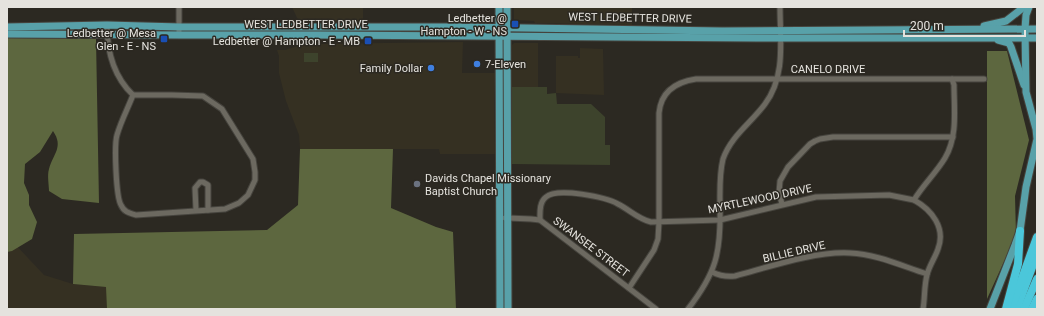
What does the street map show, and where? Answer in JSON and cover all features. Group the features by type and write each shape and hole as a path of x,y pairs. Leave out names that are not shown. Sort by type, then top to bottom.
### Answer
{"highway":[{"path":"1006,309 1018,264 1020,232"},
{"path":"1010,309 1037,237"},
{"path":"1016,309 1037,254"},
{"path":"1024,309 1037,278"},
{"path":"1032,309 1037,300"}],"main road":[{"path":"499,7 500,309"},
{"path":"507,7 508,309"},
{"path":"969,30 1006,21 1024,7"},
{"path":"1026,92 1024,29 1028,7"},
{"name":"WEST LEDBETTER DRIVE","path":"7,27 107,25 310,28 507,27 722,31 780,30 1037,38"},
{"path":"415,27 415,36"},
{"path":"289,35 308,32 310,28"},
{"path":"328,35 330,32 337,29 356,28"},
{"path":"573,37 574,28"},
{"name":"WEST LEDBETTER DRIVE","path":"7,34 780,38 904,34 969,30 1037,29"},
{"path":"980,37 1009,43 1026,92 1037,139 1028,174 1020,232 990,309"},
{"path":"499,156 507,158"},
{"path":"499,277 508,277"}],"street":[{"path":"179,7 179,35"},
{"path":"688,309 712,272 717,255 720,220 721,173 727,149 738,133 766,103 773,91 777,79 780,59 780,7"},
{"path":"107,25 111,60 115,72 133,95 203,96 211,100 222,110 253,159 255,176 251,190 243,200 225,209 136,215 123,210 120,204 115,144 119,129 133,95"},
{"path":"923,309 927,274 940,245 940,233 938,224 931,213 914,200 945,158 953,137 954,85 952,79"},
{"name":"CANELO DRIVE","path":"659,222 659,113 662,100 668,91 680,83 696,80 984,79"},
{"path":"782,204 779,187 783,174 810,144 820,138 953,137"},
{"path":"196,210 195,188 200,182 203,182 208,185 209,189 208,210"},
{"name":"MYRTLEWOOD DRIVE","path":"540,220 540,207 546,196 551,194 595,196 618,204 645,220 659,222 720,220 816,197 889,195 914,200"},
{"name":"SWANSEE STREET","path":"499,218 540,220 656,309"},
{"path":"629,288 654,250 658,239 659,222"},
{"name":"BILLIE DRIVE","path":"712,272 726,277 735,276 810,257 837,253 850,253 876,257 927,274"}],"shaded area":[{"path":"292,7 363,7 363,22 306,22 298,20"},
{"path":"514,7 632,7 632,25 535,23 534,21 514,20"},
{"path":"463,42 462,73 495,73 495,154 440,154 439,149 300,149 299,135 286,101 279,73 279,56 277,50 285,50 304,44"},
{"path":"7,43 13,242 44,275 73,284 107,287 107,309 7,309"},
{"path":"514,43 538,43 538,87 512,87 512,45"},
{"path":"580,48 603,49 604,95 556,93 556,56 578,56 578,58 580,58"}],"green space":[{"path":"7,38 96,39 99,203 62,199 49,191 48,171 58,146 58,142 53,131 40,152 25,164 24,183 29,195 29,205 37,222 32,239 12,251 7,252"},
{"path":"987,51 1007,51 1029,140 1015,196 1016,235 987,299"},
{"path":"304,53 318,53 318,62 304,62"},
{"path":"512,87 547,87 547,94 556,93 557,104 591,104 605,117 605,145 610,145 610,165 512,164"},
{"path":"300,149 393,149 391,208 436,227 453,232 456,309 107,309 106,287 73,284 74,234 267,230 298,205"}],"place":[{"name":"Ledbetter @ Hampton - W - NS","path":"515,24"},
{"name":"Ledbetter @ Mesa Glen - E - NS","path":"164,39"},
{"name":"Ledbetter @ Hampton - E - MB","path":"368,41"},
{"name":"7-Eleven","path":"477,64"},
{"name":"Family Dollar","path":"431,68"},
{"name":"Davids Chapel Missionary Baptist Church","path":"417,184"}]}
